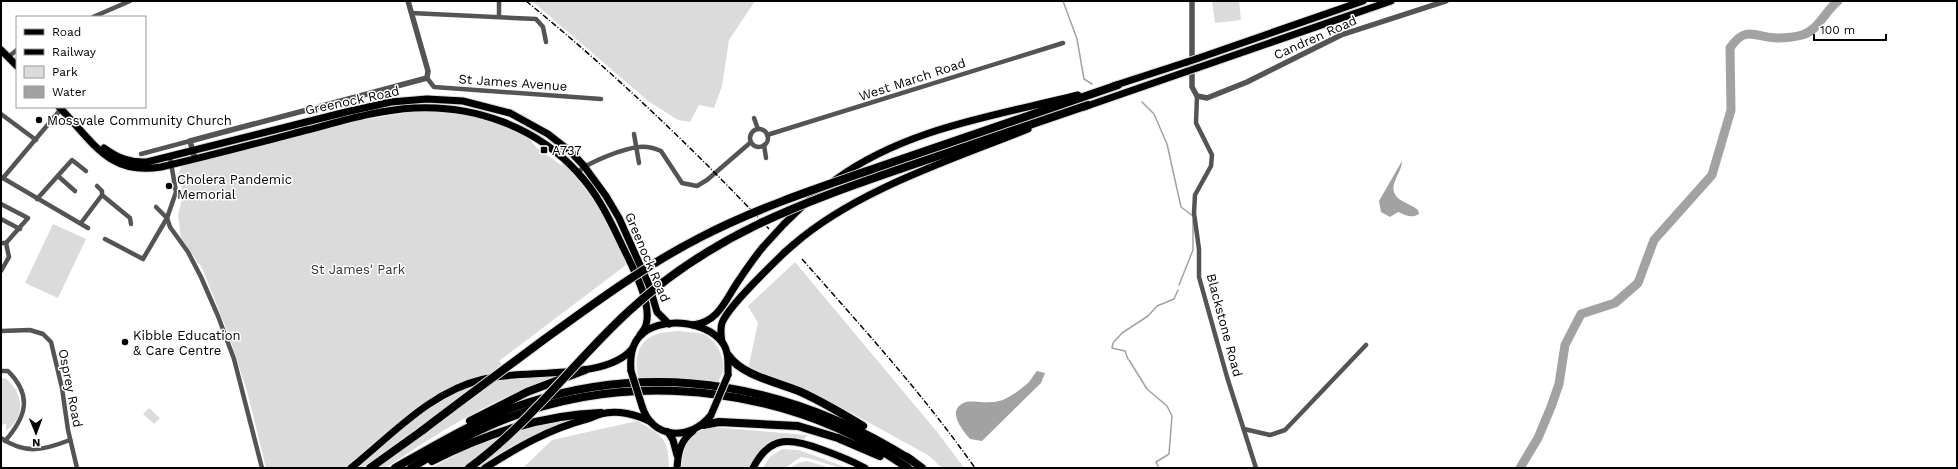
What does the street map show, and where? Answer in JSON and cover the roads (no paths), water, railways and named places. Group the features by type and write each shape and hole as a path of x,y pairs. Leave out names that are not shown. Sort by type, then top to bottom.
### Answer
{"highway":[{"path":"370,468 630,278 678,250 724,226 762,209 896,161 1118,85"},
{"path":"469,468 521,425 627,312 654,289 699,256 736,234 781,212 825,195 1088,105"},
{"path":"728,355 735,364 745,370 790,388 840,412 884,440 922,468"},
{"path":"395,468 432,443 503,403 546,384 585,370"},
{"path":"395,468 477,423 529,402 592,388 646,383 682,383 723,387 788,401 853,426 911,460"},
{"path":"411,468 476,432 529,411 569,400 594,396 662,391 720,395 785,409 849,434 908,468"},
{"path":"419,468 461,447 510,429 553,418 601,413"},
{"path":"703,425 719,422 783,425 811,429 854,445 904,468"}],"main road":[{"path":"352,468 400,425 442,396 461,386 496,376 585,370 618,361 623,358 632,349 640,336 654,327 669,324 693,325 708,321 719,312 762,247 784,224 811,198 841,176 883,152 907,141 946,127 1118,85 1363,1"},
{"path":"677,455 682,442 693,431 703,425 711,416 728,375 728,355 722,342 721,327 724,319 746,292 785,252 828,218 864,198 945,162 1088,105 1391,1"},
{"path":"1,50 16,65"},
{"name":"Greenock Road","path":"60,108 104,148 117,157 127,161 142,162 170,157 379,104 408,100 474,102 510,113 548,134 571,152 584,166 606,196 619,218 646,278 657,312 669,324"},
{"name":"Greenock Road","path":"60,108 90,140 118,164 141,170 172,165 386,112 414,108 445,108 473,112 506,122 540,141 578,172 610,221 644,296 647,321 646,328 640,336"},
{"path":"693,325 706,330 722,342"},
{"path":"632,349 631,371 642,406 651,422"},
{"path":"485,468 533,439 562,426 592,418 601,413 638,415 668,432 679,434 693,431"},
{"path":"668,432 673,440 677,455 677,468"},
{"path":"753,468 760,456 774,443 788,440 807,443 866,468"}],"street":[{"path":"95,16 130,1"},
{"path":"142,154 427,78 428,71 408,1"},
{"path":"499,1 499,16"},
{"path":"1192,1 1192,87 1197,96"},
{"name":"Candren Road","path":"1197,96 1207,98 1247,82 1342,35 1446,1"},
{"path":"411,13 499,16 536,19 542,27 546,42"},
{"name":"West March Road","path":"768,135 1063,43"},
{"path":"8,57 16,51"},
{"name":"St James Avenue","path":"427,78 434,87 601,99"},
{"name":"Blackstone Road","path":"1197,96 1196,124 1212,155 1211,166 1195,195 1194,213 1200,249 1199,276 1222,362 1256,468"},
{"path":"60,108 36,140 2,177 88,228"},
{"path":"1,114 36,140"},
{"path":"754,118 758,129"},
{"path":"578,172 584,166 637,147 650,147 661,151 682,183 697,186 708,180 751,142 751,134 758,129 764,130 768,135 768,140 764,145 758,147 751,142"},
{"path":"634,134 639,163"},
{"path":"190,141 194,159"},
{"path":"764,145 766,158"},
{"path":"105,239 143,259 166,218 176,192 170,157"},
{"path":"37,199 72,160 86,171"},
{"path":"58,176 75,191"},
{"path":"97,186 102,191 102,196 130,218 131,224"},
{"path":"81,223 102,196"},
{"path":"1,204 28,218 20,229 4,243 9,257 1,271"},
{"path":"156,208 166,218 170,227 188,252 202,277 223,330 243,391 262,468"},
{"path":"1,219 20,229"},
{"name":"Osprey Road","path":"1,330 30,330 43,334 51,342 62,388 70,440 78,468"},
{"path":"1244,429 1270,435 1285,430 1366,345"},
{"path":"1,371 8,371 17,380 24,403 23,415 19,425 3,440 31,451 70,440"}],"water":[{"path":"1402,161 1395,180 1395,194 1399,199 1416,208 1419,214 1411,216 1398,212 1390,217 1381,212 1379,201"},
{"path":"1037,371 1045,373 1041,383 982,441 970,439 957,420 957,409 960,405 966,402 995,402 1003,400 1014,394 1028,383"}],"waterway":[{"path":"1063,1 1077,39 1084,79 1092,84"},
{"path":"1520,468 1538,438 1551,407 1559,384 1565,345 1581,314 1615,303 1638,283 1654,240 1712,175 1731,110 1730,48 1741,36 1746,34 1780,38 1808,33 1838,1"},
{"path":"1142,102 1154,114 1167,144 1181,207 1193,216"},
{"path":"1179,285 1193,250 1193,220"},
{"path":"1128,359 1125,351 1112,348 1113,343 1122,333 1148,316 1157,306 1174,299 1178,290"},
{"path":"1129,360 1147,389 1167,406 1172,416 1169,454 1156,462 1159,468"}],"railway":[{"path":"526,1 590,55 651,111 711,169 769,229"},
{"path":"802,259 913,387 975,468"}],"place":[{"name":"Mossvale Community Church","path":"39,120"},
{"name":"A737","path":"544,150"},
{"name":"Cholera Pandemic Memorial","path":"169,186"},
{"name":"Kibble Education & Care Centre","path":"125,342"}],"park label":[{"name":"St James' Park","path":"358,269"}]}
